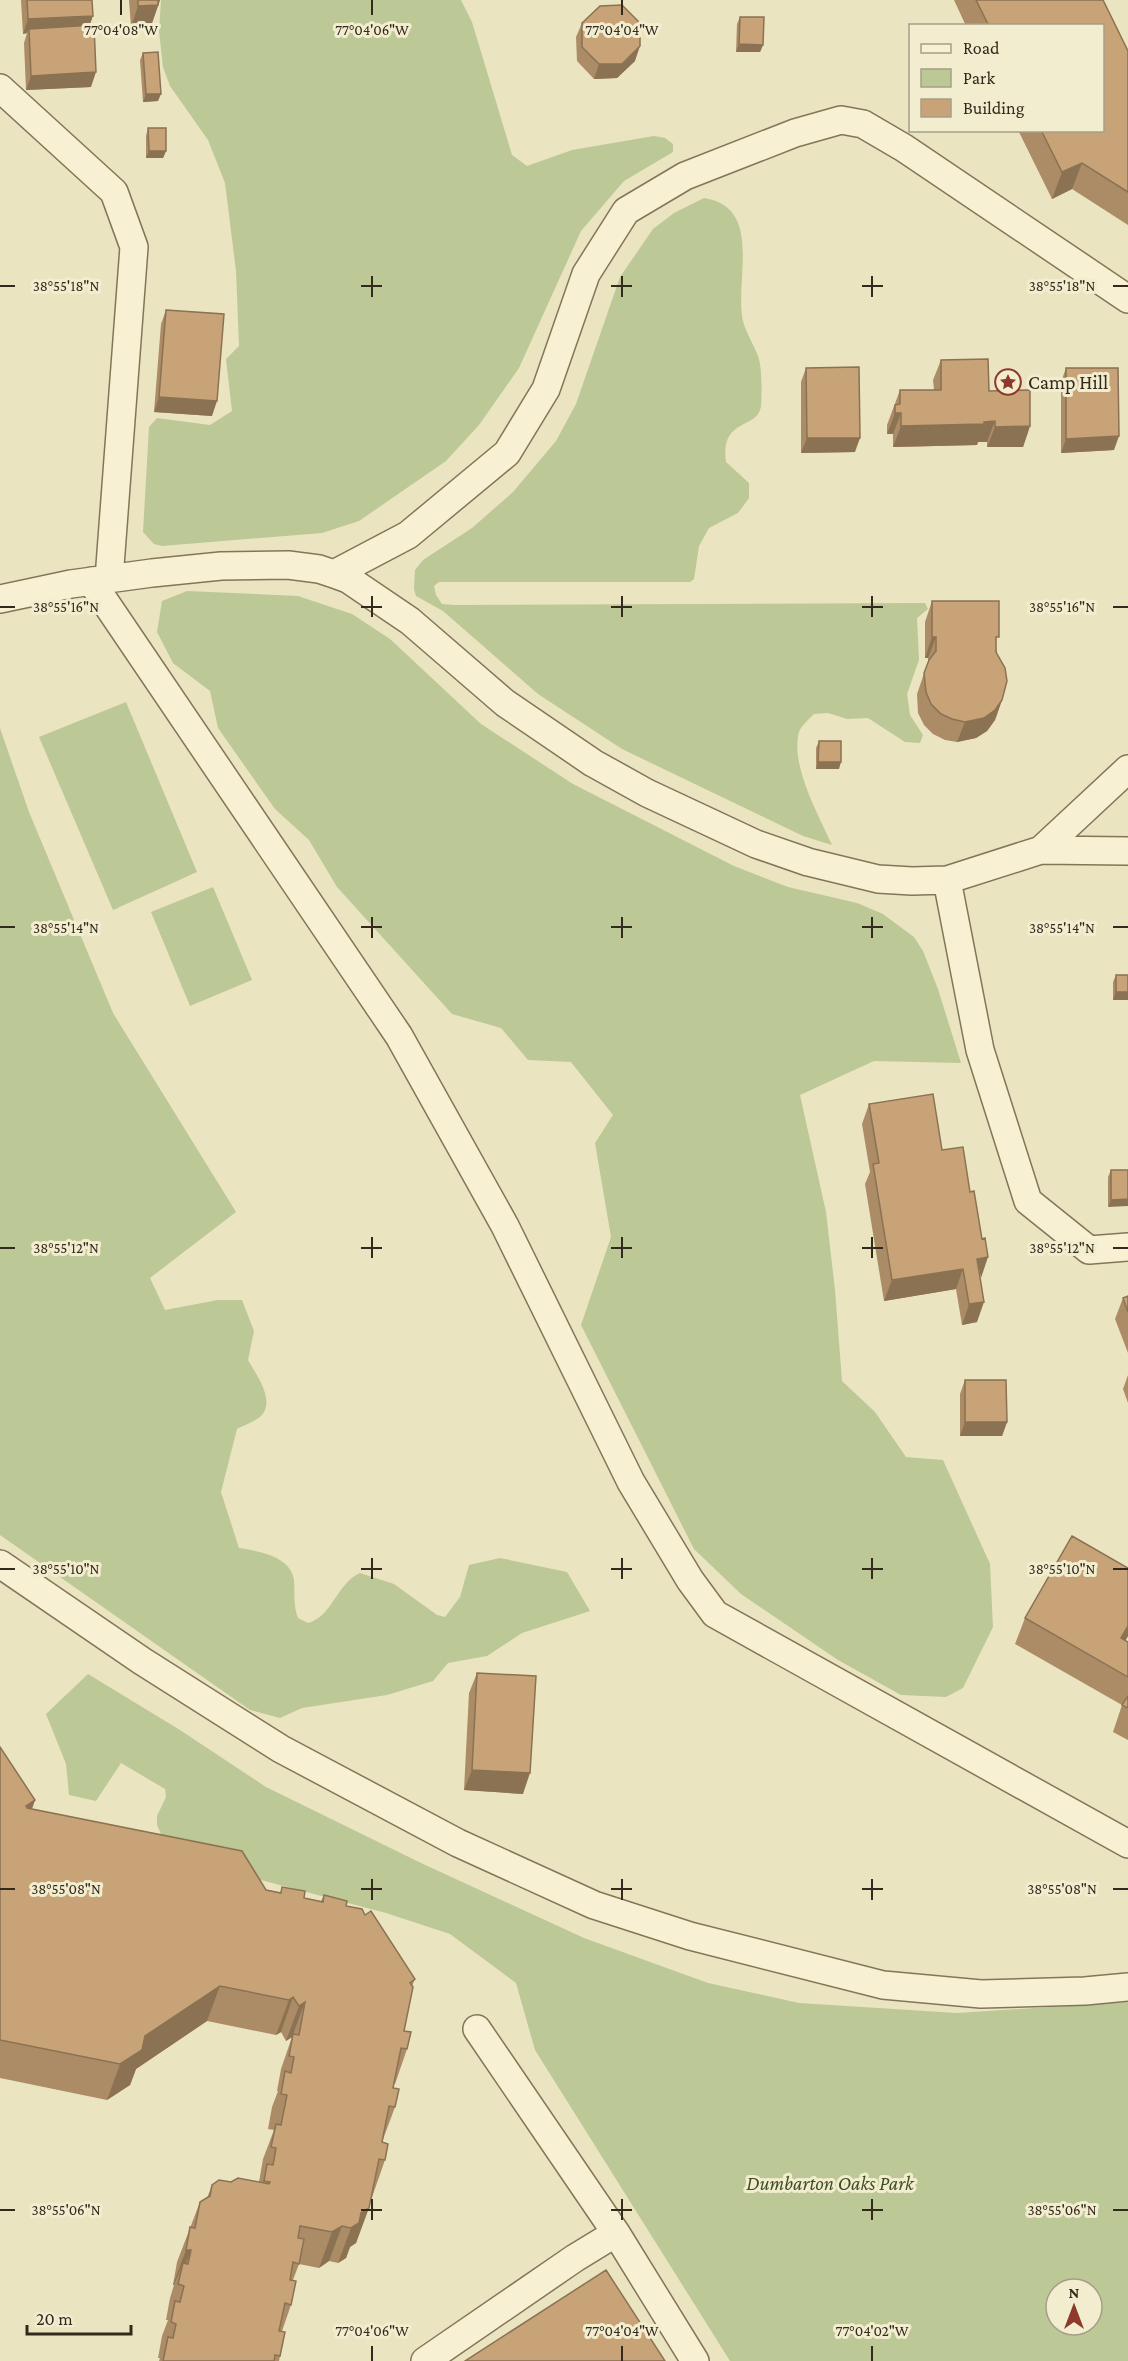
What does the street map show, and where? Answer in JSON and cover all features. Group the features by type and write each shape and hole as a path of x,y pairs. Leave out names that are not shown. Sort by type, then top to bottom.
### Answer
{"street":[{"path":"0,88 114,192 134,247 100,580 399,1036 505,1226 631,1482 690,1580 715,1614 1128,1844"},
{"path":"334,574 408,535 507,453 546,388 586,274 626,211 685,176 795,134 841,120 863,124 904,148 1128,299"},
{"path":"0,600 43,589 100,580 221,566 288,565 319,569 348,579 410,621 481,683 543,730 593,763 668,804 756,844 808,862 878,879 912,881 947,880 1041,850 1128,851"},
{"path":"1041,850 1128,769"},
{"path":"947,880 980,1050 1028,1201 1089,1250 1128,1247"},
{"path":"0,1564 142,1661 282,1749 458,1844 594,1905 690,1936 883,1985 981,1994 1128,1988"},
{"path":"477,2029 616,2233 695,2361"},
{"path":"424,2361 575,2258 616,2233"}],"green space":[{"path":"161,0 461,0 472,22 512,155 527,166 572,150 654,136 665,138 673,144 673,152 624,181 581,231 519,368 479,425 446,461 359,521 322,533 162,546 154,544 143,532 149,427 157,418 210,425 232,411 226,359 239,346 236,271 225,183 208,140 170,86 163,67 159,31"},
{"path":"704,198 723,204 734,215 740,230 743,248 741,305 743,321 759,359 762,395 758,413 734,431 726,448 726,462 749,483 749,498 738,513 709,528 699,546 694,579 690,582 439,582 434,586 436,595 442,604 454,605 925,603 928,609 917,618 919,660 907,694 910,715 923,735 920,743 905,742 868,718 847,719 828,713 814,714 799,732 797,745 802,775 832,845 803,836 622,749 538,694 443,611 416,596 414,589 415,570 423,560 472,528 513,492 556,441 576,404 620,277 653,229 674,213"},
{"path":"187,591 298,596 352,614 390,639 481,724 573,784 734,866 788,887 857,903 883,914 914,937 923,951 938,989 961,1063 874,1061 800,1095 826,1212 842,1381 875,1412 906,1457 943,1460 990,1564 993,1627 963,1688 946,1697 901,1695 838,1660 741,1594 694,1549 581,1325 611,1237 595,1143 613,1115 571,1062 528,1060 501,1028 452,1014 337,887 309,840 275,809 218,728 210,691 173,663 157,632 162,601"},
{"path":"126,702 197,872 113,910 39,737"},
{"path":"0,728 29,812 113,1013 236,1212 150,1278 165,1310 218,1300 242,1300 254,1331 248,1360 263,1387 265,1409 260,1417 237,1429 221,1492 239,1548 272,1556 287,1565 294,1580 296,1613 298,1618 308,1623 323,1614 345,1584 360,1573 394,1584 437,1615 445,1617 460,1597 469,1565 500,1558 567,1572 590,1611 522,1633 487,1656 448,1663 433,1681 387,1695 302,1708 280,1718 250,1710 0,1535"},
{"path":"213,887 252,980 190,1006 151,912"},
{"name":"Dumbarton Oaks Park","path":"88,1674 180,1730 266,1787 421,1863 584,1938 708,1983 799,2003 957,2013 1128,2002 1128,2361 730,2361 535,2050 516,1983 450,1934 386,1913 245,1876 184,1850 161,1834 157,1825 157,1816 166,1797 165,1789 121,1763 96,1801 69,1795 66,1764 46,1714"}],"building":[{"path":"27,0 92,0 93,16 28,19"},
{"path":"138,0 158,0 158,5 138,6"},
{"path":"976,0 1103,0 1128,51 1128,192 1082,163 1062,172 1042,132 1104,132 1104,24 988,24"},
{"path":"622,5 640,23 640,46 622,64 599,64 582,47 582,23 600,6"},
{"path":"740,17 764,17 763,45 739,44"},
{"path":"94,25 96,72 31,76 29,29"},
{"path":"158,52 161,94 146,94 143,53"},
{"path":"148,128 166,128 166,151 149,151"},
{"path":"166,310 224,314 217,401 159,397"},
{"path":"988,359 989,391 1030,390 1030,426 995,427 995,421 984,422 984,424 901,426 901,413 895,413 895,405 900,404 900,390 941,390 941,360"},
{"path":"859,367 860,438 807,438 806,368"},
{"path":"1066,368 1118,368 1119,436 1066,439"},
{"path":"932,601 999,601 999,637 996,637 996,652 1005,668 1007,681 1002,700 995,710 984,718 965,722 952,719 941,714 931,704 926,692 924,673 929,660 936,651 936,637 932,637"},
{"path":"819,741 841,741 841,762 818,762"},
{"path":"1116,975 1128,975 1128,992 1116,992"},
{"path":"933,1094 942,1150 963,1147 970,1192 974,1191 982,1239 985,1238 988,1257 977,1259 984,1302 969,1304 963,1269 892,1280 873,1164 879,1163 869,1104"},
{"path":"1111,1170 1128,1170 1128,1199 1111,1200"},
{"path":"1128,1296 1128,1312 1123,1298"},
{"path":"965,1380 1006,1380 1007,1422 965,1422"},
{"path":"1072,1536 1128,1568 1128,1626 1121,1638 1128,1642 1128,1677 1025,1618"},
{"path":"477,1673 536,1676 530,1773 472,1770"},
{"path":"1128,1696 1128,1708 1122,1705"},
{"path":"0,1747 35,1800 26,1806 27,1808 242,1851 266,1890 281,1893 282,1887 305,1891 304,1898 323,1902 324,1895 347,1901 346,1906 362,1909 365,1915 371,1911 415,1979 410,1983 413,1987 404,2031 411,2032 407,2049 401,2048 393,2088 399,2089 395,2107 389,2106 382,2142 388,2144 385,2160 379,2159 369,2208 361,2213 359,2223 351,2228 342,2226 332,2232 300,2226 298,2238 304,2239 299,2264 293,2262 290,2280 296,2281 291,2305 285,2303 279,2331 285,2332 280,2356 275,2355 274,2361 163,2361 168,2337 173,2338 176,2324 171,2322 175,2301 180,2302 184,2286 178,2284 183,2263 188,2264 191,2250 186,2250 190,2227 195,2228 200,2202 210,2196 212,2185 219,2180 231,2182 238,2178 269,2184 270,2182 264,2181 267,2164 273,2165 276,2148 271,2147 276,2124 281,2125 287,2095 281,2094 285,2071 291,2073 294,2057 289,2056 293,2034 299,2035 305,2002 299,2006 293,1997 289,2000 220,1986 145,2036 142,2050 120,2064 0,2040"},
{"path":"606,2270 665,2361 465,2361"}],"place":[{"name":"Camp Hill","path":"1008,382"}]}
